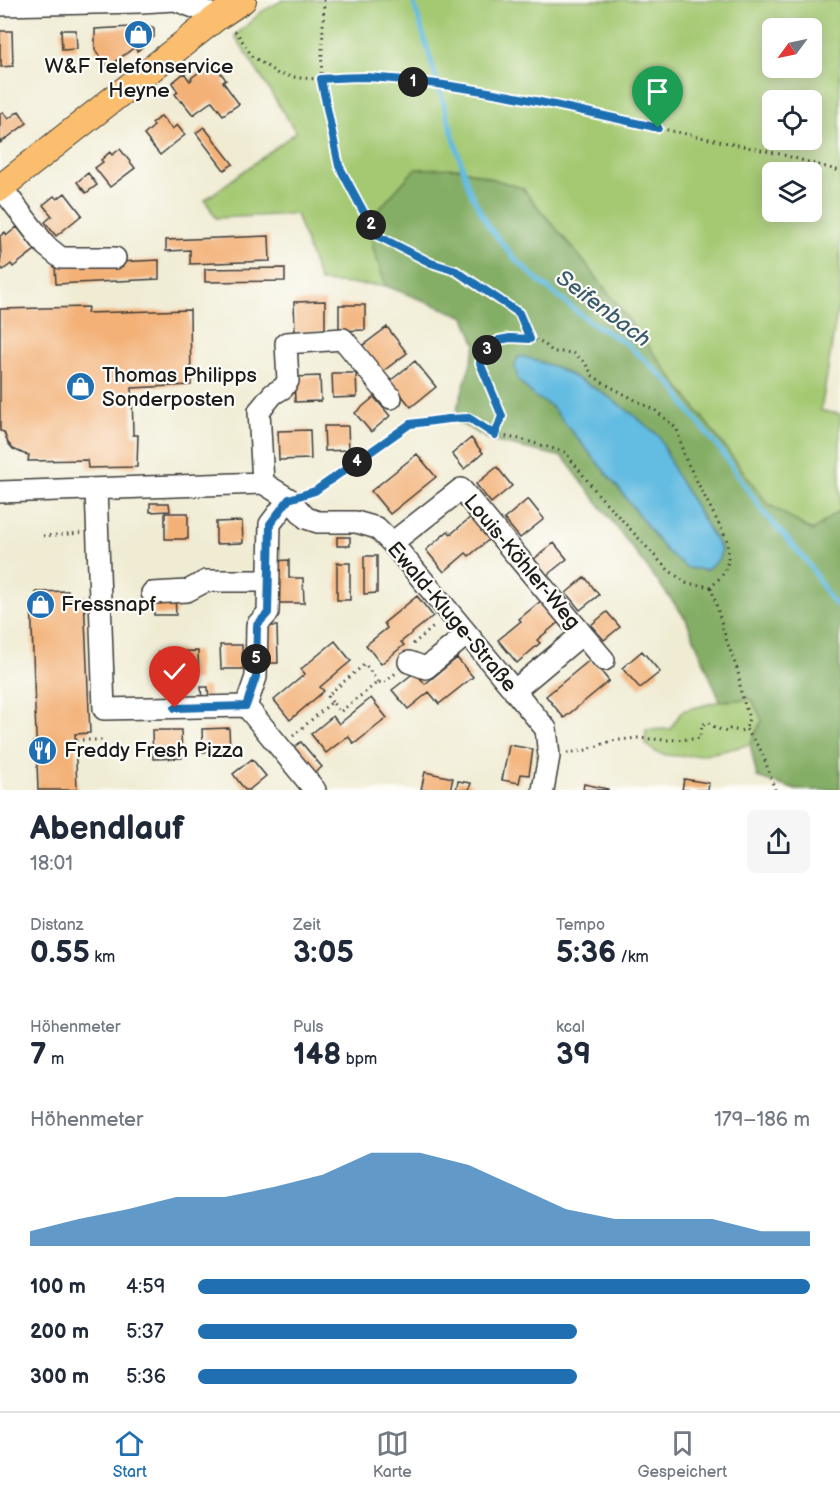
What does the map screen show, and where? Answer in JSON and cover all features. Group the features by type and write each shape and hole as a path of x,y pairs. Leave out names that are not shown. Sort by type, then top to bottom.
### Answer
{"main road":[{"path":"0,188 216,18 243,0"}],"street":[{"path":"0,5 175,0 207,12 216,18"},
{"path":"0,188 46,246 61,258 115,258"},
{"path":"0,492 263,483 259,411 288,381 286,343 343,339 391,398"},
{"name":"Ewald-Kluge-Straße","path":"263,483 289,499 306,518 318,522 357,522 376,528 392,543 546,729 549,756 543,790"},
{"path":"96,489 104,709 246,706"},
{"name":"Louis-Köhler-Weg","path":"392,543 461,489 582,634 514,691"},
{"path":"246,706 256,677 257,625 268,613 270,524 289,499"},
{"path":"152,593 187,591 206,581 269,581"},
{"path":"582,634 604,660"},
{"path":"409,662 426,668 466,635"},
{"path":"246,706 315,790"}],"path":[{"path":"324,0 321,79 339,166 376,235 431,263 456,271 519,313 530,339"},
{"path":"216,18 237,33 252,56 278,74 321,79 364,77 446,85 556,104 780,154 840,171"},
{"path":"495,435 502,416 480,363 483,353 499,340 510,338 530,339 543,343 554,352 565,351 575,354 585,363 593,376 656,411 677,429 684,456 728,540 727,568 711,587"},
{"path":"289,499 315,491 410,424 469,418 495,435 520,439 565,452 598,494 666,568 686,583 711,587"},
{"path":"44,536 98,532"},
{"path":"711,587 738,671 741,693 750,718 747,729 762,752 775,790"},
{"path":"378,682 364,664 327,696 340,712 378,682 384,682 409,662 409,647 450,614"},
{"path":"281,747 332,702"},
{"path":"549,756 586,750 611,741 637,738 666,740 700,738 702,725 708,722 727,732 730,729 740,731 747,729"},
{"path":"75,740 105,740"}],"green space":[{"path":"283,0 840,0 840,295 821,411 840,414 840,510 812,531 768,505 590,269 522,188 372,245 386,286 320,282 296,214 216,218 205,200 296,132 235,36 261,12"},
{"path":"458,168 522,188 590,269 768,504 812,531 840,510 840,790 796,790 757,777 750,744 762,720 752,699 720,701 686,619 563,457 492,441 459,423 457,409 476,345 465,317 386,286 372,245 370,219 415,169","holes":["555,367 598,390 659,436 675,473 721,549 719,559 666,551 620,490 551,406"]},
{"path":"752,699 762,720 750,744 716,752 677,756 656,752 645,743 646,730 670,729 682,711 720,701"}],"water":[{"path":"518,357 525,357 555,367 598,390 659,436 675,473 721,550 719,559 706,570 688,568 666,551 620,490 551,406 534,396 518,380 515,366"}],"building":[{"path":"150,26 154,29 154,37 145,39 140,43 143,47 137,51 135,47 108,67 95,50 95,29"},
{"path":"61,30 76,30 77,49 62,50"},
{"path":"0,31 12,31 13,66 1,67"},
{"path":"213,62 226,80 223,82 239,104 223,115 212,101 193,115 175,94 178,92 172,83 184,73 190,81"},
{"path":"19,111 27,123 0,143 0,114 3,112 8,119"},
{"path":"161,116 172,129 177,125 185,135 160,155 144,135 154,126 152,123"},
{"path":"204,127 233,164 224,170 196,133"},
{"path":"120,149 135,168 110,187 95,168 110,152 112,155"},
{"path":"88,173 97,185 86,193 77,182"},
{"path":"65,193 82,215 56,236 45,222 52,216 43,205 54,196 57,199"},
{"path":"17,227 35,250 13,267 11,264 3,270 0,266 0,236 5,232 7,235"},
{"path":"269,236 270,261 190,264 190,250 166,251 166,240"},
{"path":"159,260 159,279 56,284 55,265"},
{"path":"285,268 285,281 205,282 205,269"},
{"path":"325,301 325,331 295,332 294,302"},
{"path":"339,305 365,305 365,330 339,331"},
{"name":"Thomas Philipps Sonderposten","path":"88,307 87,313 190,310 191,385 132,388 133,435 138,435 137,467 88,468 87,460 28,461 29,455 13,449 4,432 0,431 0,309"},
{"path":"387,327 407,353 382,372 362,346"},
{"path":"415,361 436,387 411,407 390,381"},
{"path":"332,373 356,373 357,397 333,398"},
{"path":"320,376 321,401 295,402 294,377"},
{"path":"374,397 390,416 371,432 355,413"},
{"path":"324,426 348,426 349,450 325,451"},
{"path":"310,430 311,459 279,460 278,431"},
{"path":"471,438 483,453 464,469 452,454"},
{"path":"417,454 436,477 390,514 371,491"},
{"path":"497,467 512,486 491,503 476,484"},
{"path":"528,499 544,519 520,538 504,519"},
{"path":"150,503 169,503 170,511 150,512"},
{"path":"165,513 188,513 188,539 165,539"},
{"path":"472,516 491,538 469,556 466,553 444,572 426,550 448,531 451,534"},
{"path":"242,521 243,543 216,544 216,522"},
{"path":"337,537 350,537 350,546 337,546"},
{"path":"554,543 567,559 547,575 534,559"},
{"path":"364,556 377,556 377,593 364,594"},
{"path":"289,560 289,578 303,578 304,603 278,603 274,561"},
{"path":"337,563 350,563 350,600 337,600"},
{"path":"585,577 599,595 580,610 566,593"},
{"path":"68,591 69,598 84,597 90,733 75,734 77,790 38,790 31,600 37,600 36,592"},
{"path":"153,594 175,594 176,615 154,615"},
{"path":"417,596 433,616 401,642 404,645 381,664 366,645 387,628 384,623"},
{"path":"542,600 560,621 537,640 540,643 517,663 498,640"},
{"path":"607,612 620,627 604,640 591,625"},
{"path":"265,626 277,626 278,663 266,663"},
{"path":"335,641 351,661 320,687 324,691 290,720 274,700 305,674 301,669"},
{"path":"220,645 242,645 243,669 221,669"},
{"path":"198,651 199,680 159,682 158,652"},
{"path":"642,651 660,672 640,688 622,668"},
{"path":"457,658 473,677 439,704 429,692 408,709 392,690 415,672 425,684"},
{"path":"591,659 609,681 564,718 546,696"},
{"path":"201,687 208,687 209,701 202,701"},
{"path":"371,698 387,718 354,744 348,736 326,753 311,734 333,716 339,724"},
{"path":"229,728 230,751 203,752 202,729"},
{"path":"152,730 181,730 182,758 153,759"},
{"path":"301,742 322,767 312,775 296,756 299,753 294,747"},
{"path":"509,745 533,749 529,775 521,774 519,783 502,780"},
{"path":"252,759 266,776 249,790 245,790 233,774"},
{"path":"425,772 453,778 450,790 421,790"},
{"path":"684,779 709,783 708,790 682,790"},
{"path":"458,781 471,783 469,790 456,790"},
{"path":"584,784 608,789 608,790 583,790"}],"waterway":[{"name":"Seifenbach","path":"413,0 469,189 488,226 515,259 540,282 590,322 627,344 674,387 765,514 808,563 831,600 840,608"}],"place":[{"name":"W&F Telefonservice Heyne","path":"139,35"},
{"name":"Thomas Philipps Sonderposten","path":"81,387"},
{"name":"Fressnapf","path":"40,604"},
{"name":"Freddy Fresh Pizza","path":"43,750"}],"route":[{"path":"175,708 246,706 256,677 257,625 268,613 270,524 289,499 315,491 410,424 469,418 495,435 502,416 480,363 483,353 499,340 530,339 519,313 456,271 431,263 376,235 339,166 321,79 364,77 446,85 556,104 658,128"}]}
